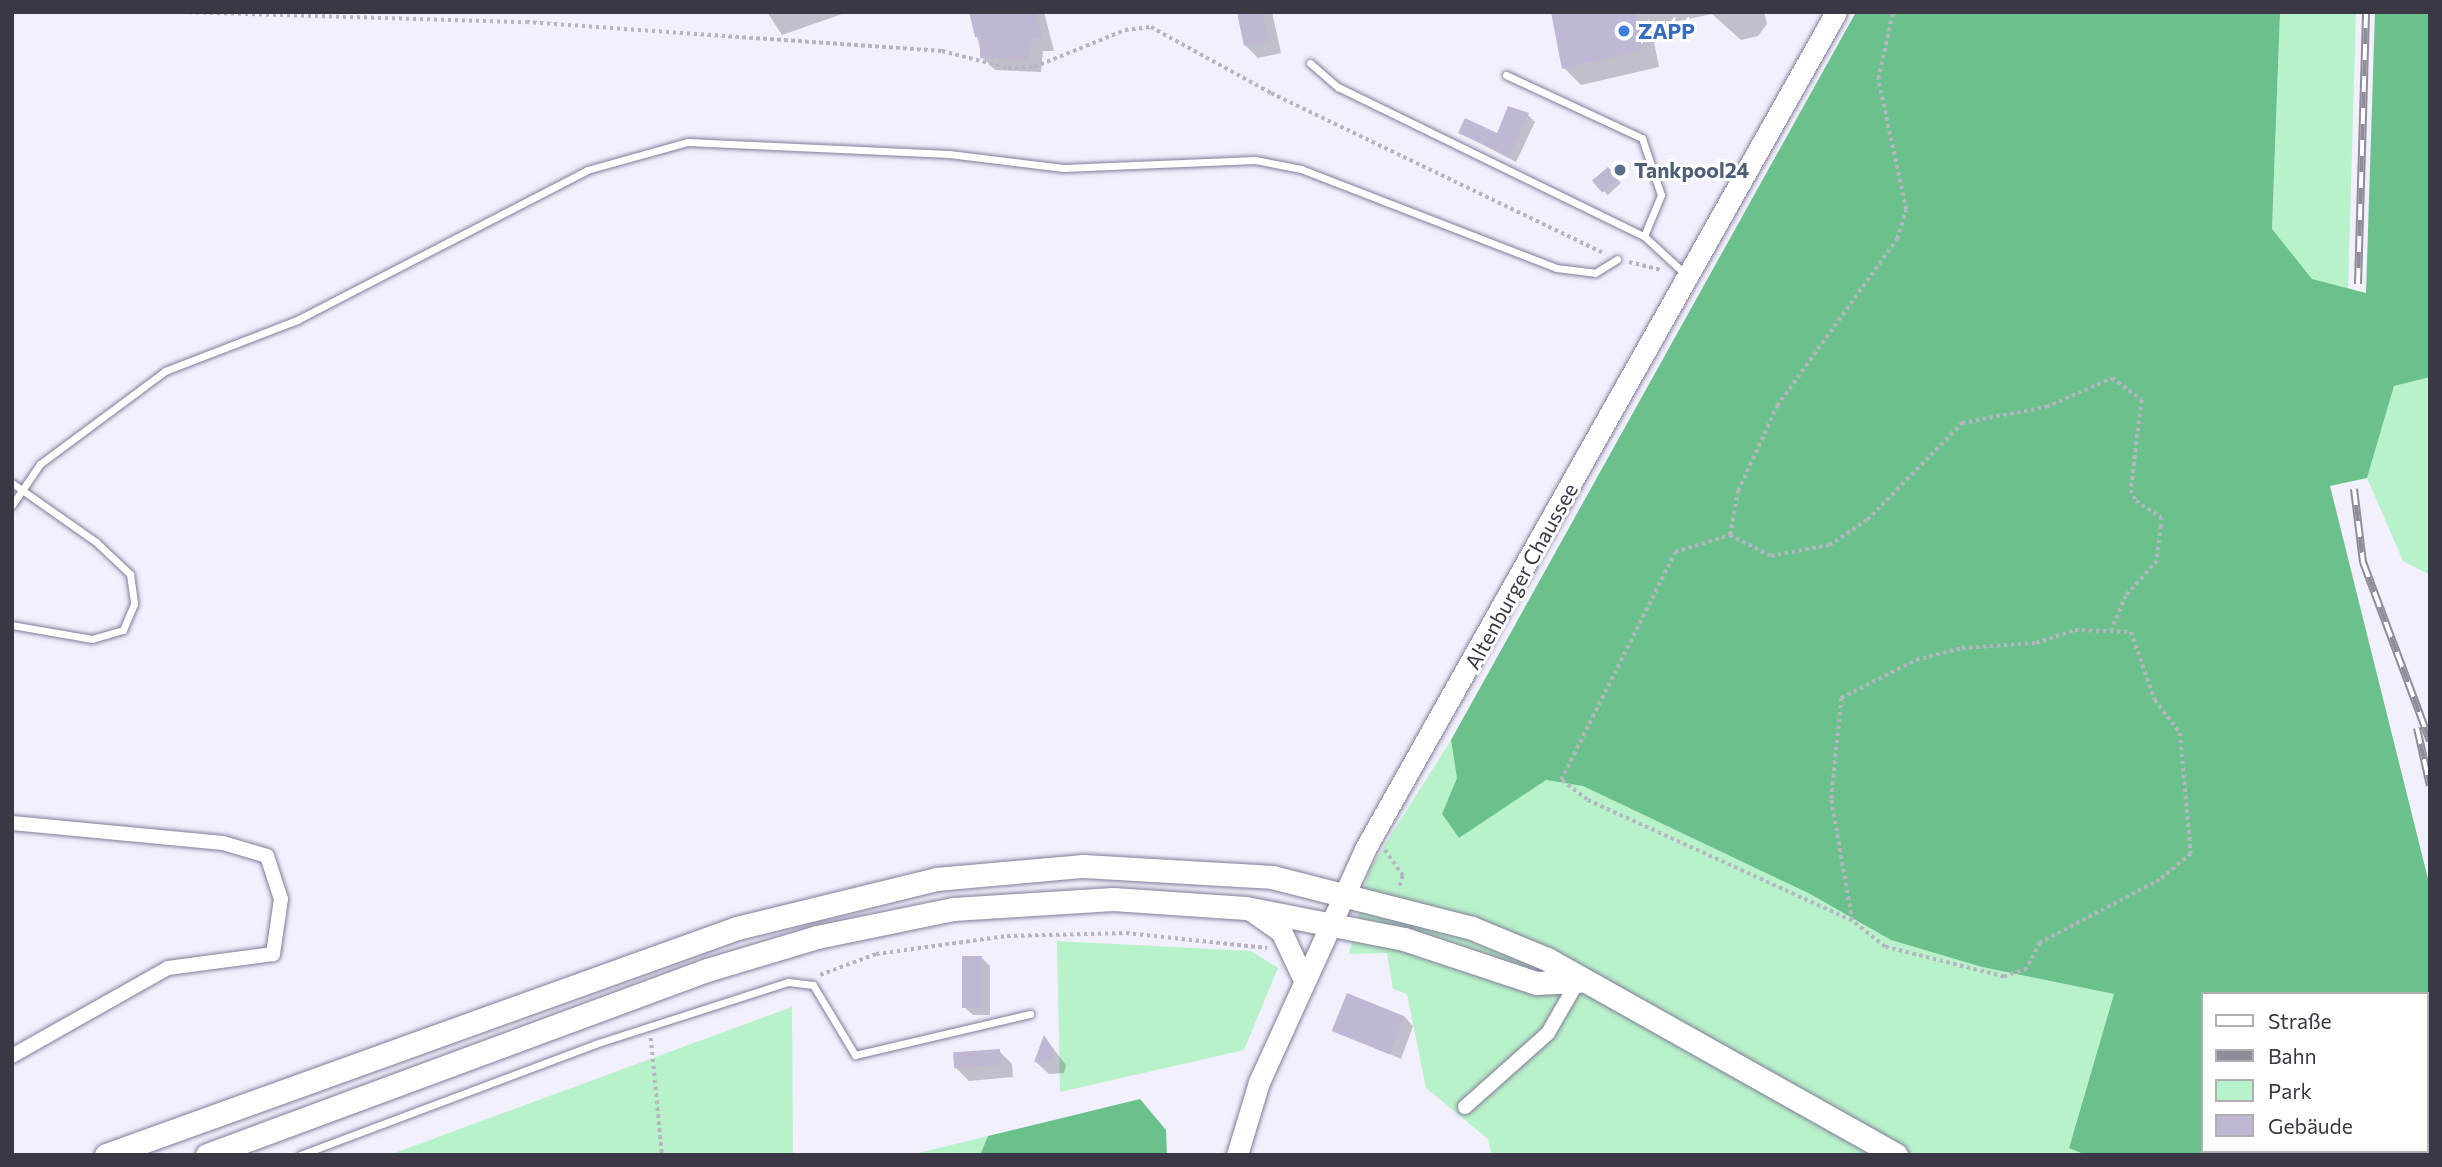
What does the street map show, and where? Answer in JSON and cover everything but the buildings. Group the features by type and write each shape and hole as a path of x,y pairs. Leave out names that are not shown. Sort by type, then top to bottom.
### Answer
{"main road":[{"name":"Altenburger Chaussee","path":"1237,1155 1249,1109 1344,892 1836,12"},
{"path":"107,1155 656,955 904,885 988,871 1137,866 1233,872 1344,892 1472,928 1547,959 1578,981 1896,1155"},
{"path":"207,1155 627,997 817,937 953,909 1030,902 1134,900 1246,908 1330,922 1431,946 1536,983 1578,981"},
{"path":"1246,908 1287,940 1304,980"}],"street":[{"path":"12,823 223,843 267,856 281,899 273,954 168,968 12,1056"},
{"path":"1465,1107 1548,1033 1578,981"}],"lane":[{"path":"1310,63 1338,87 1644,236 1688,276"},
{"path":"1506,75 1642,138 1661,195 1644,236"},
{"path":"12,505 40,464 165,371 298,320 587,170 687,142 949,154 1063,168 1255,160 1301,169 1556,268 1595,273 1617,259"},
{"path":"12,483 130,574 134,604 123,630 92,639 12,625"},
{"path":"300,1155 650,1025 788,982 813,985 855,1055 1030,1014"}],"path":[{"path":"182,12 526,22 942,51 1008,68 1034,66 1125,30 1151,27 1271,93 1617,259 1688,276"},
{"path":"1730,535 1738,491 1777,406 1884,262 1906,210 1878,79 1893,12"},
{"path":"1852,921 1832,799 1840,698 1939,653 2112,629 2132,632 2155,701 2180,733 2191,854 2160,880 2040,943 2027,969 2004,977 1885,947 1852,921 1587,800 1561,780 1675,552 1730,535 1771,556 1829,545 1867,520 1962,423 2046,407 2112,378 2143,400 2132,490 2136,501 2161,517 2161,526 2157,561 2126,596 2112,629"},
{"path":"813,985 843,961 1007,936 1126,933 1267,948 1287,940"},
{"path":"650,1025 662,1155"}],"green space":[{"path":"1856,12 2280,12 2272,229 2312,279 2366,293 2375,12 2430,12 2430,377 2394,386 2367,478 2330,486 2430,887 2430,1155 2086,1155 2069,1148 2114,994 1982,967 1891,940 1810,894 1583,786 1546,780 1459,838 1442,814 1457,778 1451,740"},
{"path":"2280,12 2356,12 2348,292 2312,279 2272,230"},
{"path":"2430,377 2430,575 2403,561 2367,478 2394,386"},
{"path":"1451,740 1457,778 1442,814 1546,780 1583,786 1810,894 1891,940 1982,967 2114,994 2069,1147 2086,1155 1492,1155 1488,1139 1426,1088 1407,994 1393,989 1387,953 1349,954 1369,870"},
{"path":"1057,941 1251,951 1278,968 1244,1050 1060,1092"},
{"path":"792,1007 793,1155 389,1155"},
{"path":"1140,1099 1166,1130 1167,1155 980,1155 988,1136"},
{"path":"988,1136 980,1155 910,1155"}],"railway":[{"path":"2358,284 2366,12"},
{"path":"2354,489 2363,562 2430,741"},
{"path":"2417,728 2430,786"}],"place":[{"name":"ZAPP","path":"1624,31"},
{"name":"Tankpool24","path":"1620,170"}]}
